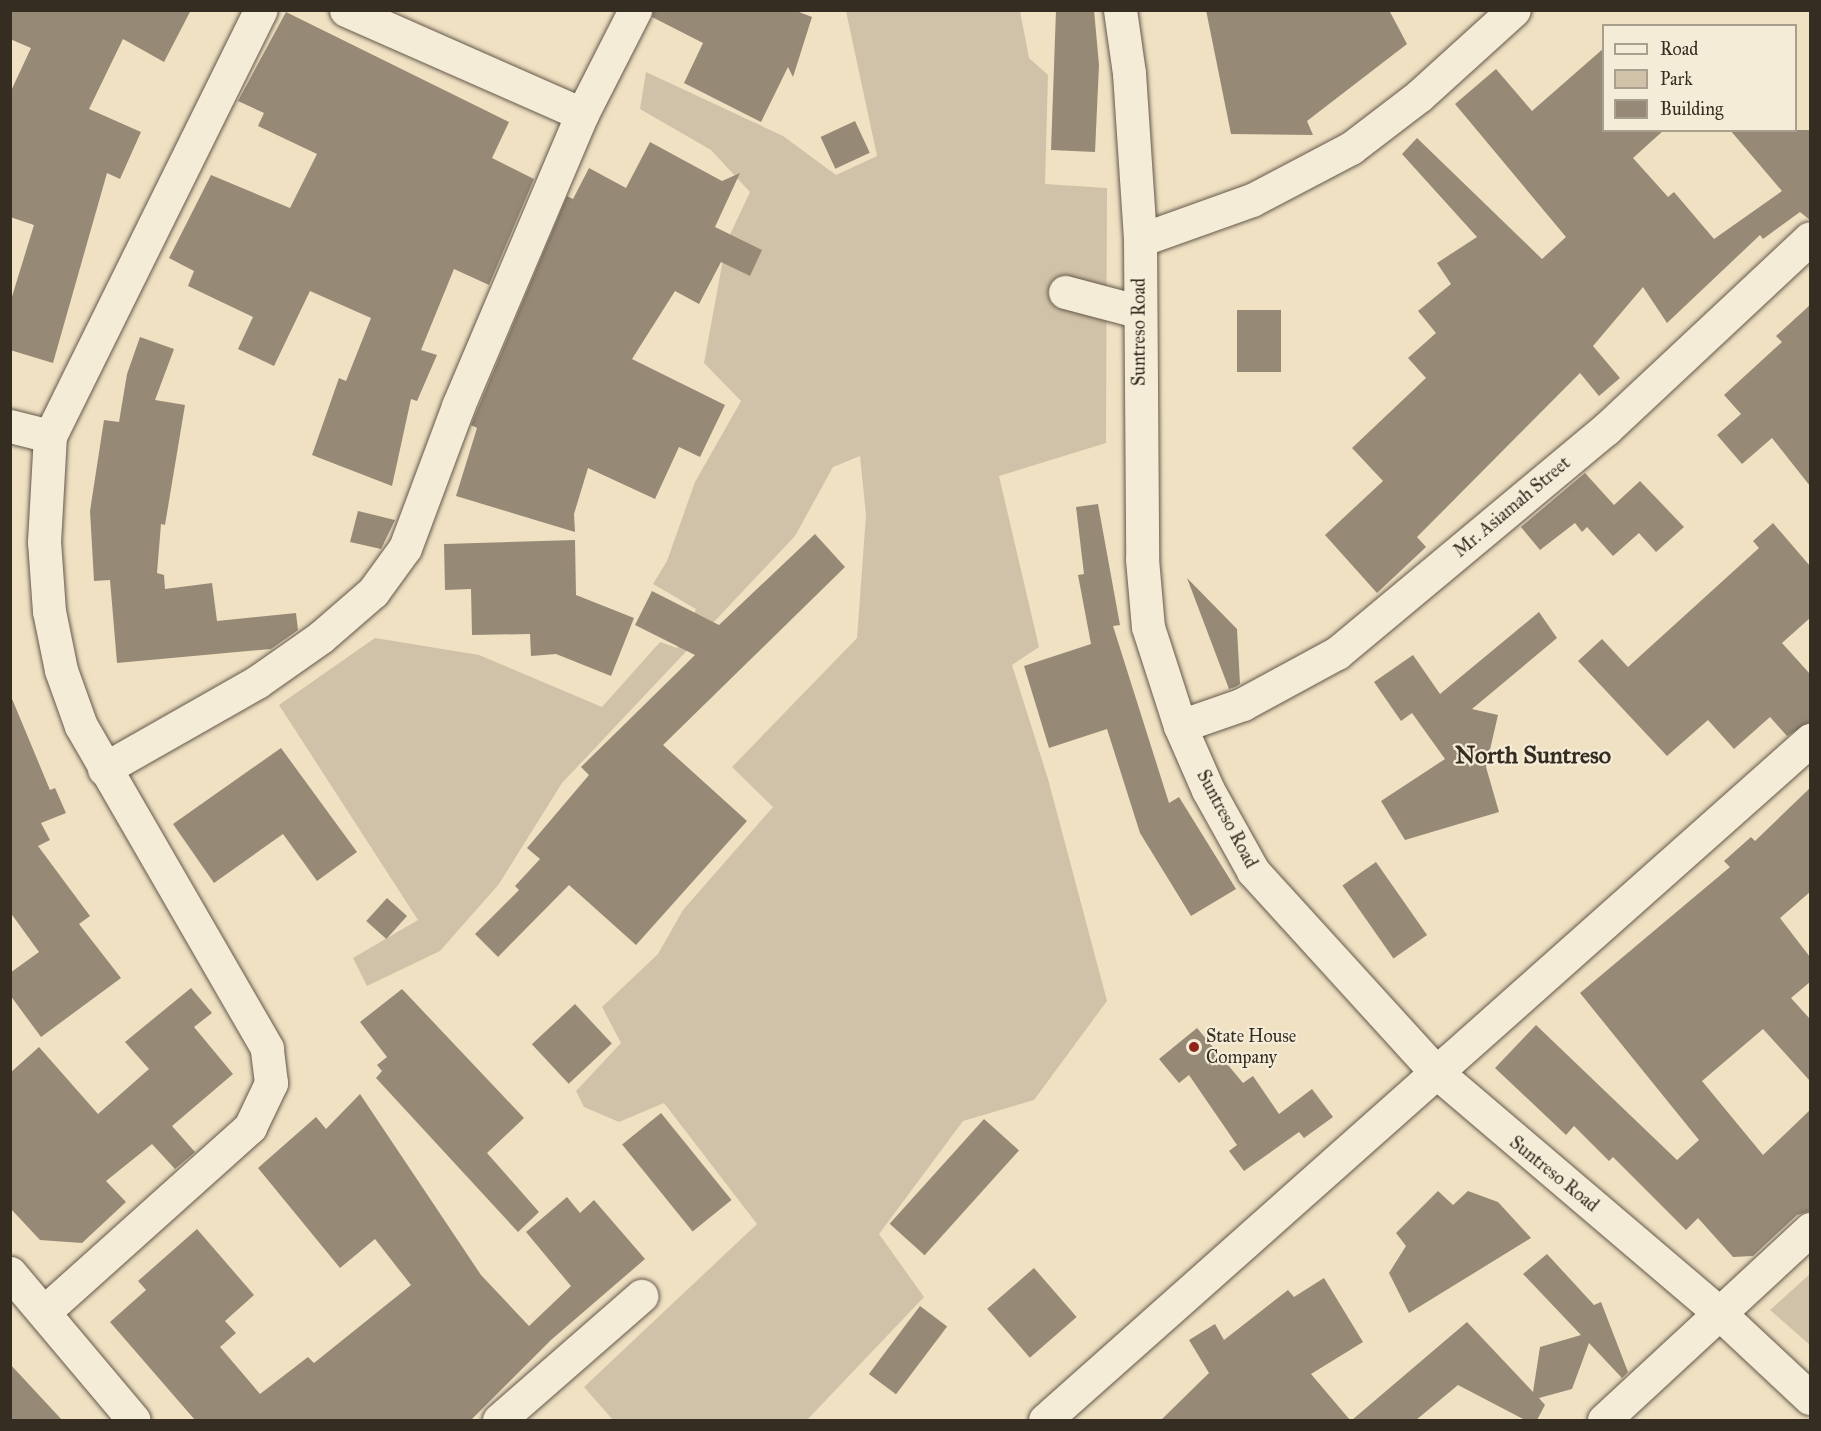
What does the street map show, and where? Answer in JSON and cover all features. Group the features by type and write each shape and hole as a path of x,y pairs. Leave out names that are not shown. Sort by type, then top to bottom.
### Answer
{"street":[{"path":"44,1312 250,1127 272,1083 267,1048 81,726 61,670 49,611 44,542 50,436 261,10"},
{"path":"346,10 582,114"},
{"path":"104,769 257,681 321,637 373,592 405,548 458,406 582,114 635,10"},
{"name":"Suntreso Road","path":"1119,10 1129,73 1140,240 1137,310 1148,627 1180,726 1208,790 1253,871 1435,1071 1718,1312 1810,1398"},
{"path":"1140,240 1252,200 1351,148 1419,96 1514,10"},
{"name":"Mr. Asiamah Street","path":"1180,726 1243,704 1337,653 1606,429 1810,238"},
{"path":"1065,292 1137,310"},
{"path":"10,426 50,436"},
{"path":"1045,1420 1810,740"},
{"path":"1604,1420 1810,1229"},
{"path":"10,1273 134,1420"},
{"path":"499,1420 641,1296"}],"green space":[{"path":"846,11 1020,11 1029,58 1048,75 1045,184 1107,188 1106,443 999,476 1039,647 1012,665 1048,779 1107,1001 1034,1100 963,1121 879,1234 924,1297 807,1420 613,1420 584,1387 757,1224 664,1103 619,1122 584,1107 576,1091 621,1043 602,1007 658,954 683,910 773,807 732,767 857,638 866,515 860,456 833,467 795,536 562,783 499,884 440,951 367,986 353,958 418,920 279,705 375,638 479,655 602,707 660,642 677,648 696,609 653,584 667,561 695,482 741,401 704,363 726,243 750,192 711,150 640,109 646,72 783,136 836,175 877,156"},
{"path":"1810,1274 1810,1345 1770,1310"}],"building":[{"path":"10,10 191,10 164,62 123,39 89,109 141,132 120,179 107,173 53,363 10,350 10,303 34,225 10,217 10,93 31,48 10,39"},
{"path":"653,10 794,10 812,17 793,77 788,67 761,122 684,83 703,43 652,17"},
{"path":"1056,10 1094,10 1099,65 1095,152 1051,150"},
{"path":"1206,10 1389,10 1407,44 1307,121 1313,135 1231,134"},
{"path":"286,12 509,122 492,158 534,179 489,285 454,269 421,350 437,355 417,401 411,399 392,486 312,455 339,378 346,381 371,318 310,291 274,366 238,349 253,317 188,286 194,271 169,258 211,175 290,208 317,154 258,126 264,113 238,101"},
{"path":"1602,50 1602,132 1662,132 1633,158 1668,197 1674,192 1714,239 1782,191 1732,132 1810,130 1810,220 1800,212 1763,239 1760,235 1667,323 1643,287 1593,346 1620,378 1599,396 1580,373 1417,537 1426,547 1377,593 1325,535 1383,481 1352,448 1426,378 1408,358 1436,333 1418,311 1451,284 1437,263 1477,237 1402,154 1417,138 1542,259 1566,237 1455,104 1496,69 1532,111"},
{"path":"855,121 870,153 835,169 821,137"},
{"path":"650,142 722,181 740,173 715,227 762,250 750,276 721,262 699,304 675,291 632,359 725,405 700,457 679,447 655,499 588,468 574,514 575,532 456,496 477,428 471,425 567,196 573,199 589,168 626,188"},
{"path":"1810,305 1810,486 1772,438 1742,464 1717,435 1741,414 1724,395 1782,342 1776,336"},
{"path":"1237,310 1281,310 1281,372 1237,372"},
{"path":"140,337 174,349 155,400 185,405 165,525 161,524 157,573 164,575 165,589 212,583 217,621 296,613 298,630 271,649 117,663 110,580 94,581 90,511 104,420 119,422 127,374"},
{"path":"1585,473 1614,505 1640,481 1684,527 1656,552 1639,533 1613,556 1587,527 1582,532 1575,523 1540,550 1521,527"},
{"path":"1098,504 1120,625 1113,626 1169,803 1179,797 1236,889 1191,916 1140,833 1107,729 1049,748 1024,666 1091,644 1078,575 1084,574 1076,507"},
{"path":"358,511 395,520 381,549 350,542"},
{"path":"1773,523 1810,566 1810,618 1782,643 1810,674 1810,722 1787,736 1770,717 1734,749 1708,720 1667,756 1578,661 1602,639 1628,667 1759,548 1753,541"},
{"path":"815,534 845,567 663,745 747,821 636,945 569,885 498,957 475,934 519,890 515,886 540,859 527,848 589,775 581,767 695,655 635,625 652,591 719,625"},
{"path":"575,540 576,595 634,618 611,676 556,654 531,656 530,634 472,635 471,589 445,590 444,544"},
{"path":"1187,578 1237,629 1240,684 1235,687 1229,689"},
{"path":"1539,612 1557,638 1472,709 1498,715 1486,767 1499,812 1405,840 1381,801 1445,759 1412,713 1401,721 1374,682 1413,655 1440,694"},
{"path":"10,694 50,790 55,788 66,813 41,823 50,840 38,846 90,916 79,924 121,978 41,1037 10,995 10,973 39,952 10,912"},
{"path":"281,748 357,852 317,881 283,834 214,883 173,824"},
{"path":"1810,788 1810,892 1780,918 1810,957 1810,982 1791,998 1810,1019 1810,1081 1763,1029 1702,1081 1763,1155 1810,1110 1810,1211 1797,1215 1753,1256 1733,1257 1698,1218 1686,1230 1613,1157 1609,1161 1574,1126 1566,1135 1495,1068 1536,1025 1677,1160 1699,1140 1580,993 1730,867 1724,861 1751,837 1755,841"},
{"path":"1376,862 1427,935 1393,958 1342,886"},
{"path":"387,898 407,916 386,939 366,921"},
{"path":"191,988 212,1013 194,1027 233,1074 172,1126 195,1152 175,1169 152,1144 106,1181 126,1202 82,1243 40,1240 10,1208 10,1073 39,1047 98,1114 149,1069 125,1042"},
{"path":"402,989 524,1118 487,1153 539,1212 518,1232 376,1078 382,1071 377,1065 387,1057 360,1022"},
{"path":"575,1004 612,1043 569,1084 532,1044"},
{"path":"1197,1028 1243,1083 1253,1076 1279,1114 1312,1089 1333,1117 1304,1138 1299,1132 1244,1171 1229,1151 1237,1145 1189,1075 1179,1083 1159,1059"},
{"path":"360,1094 481,1275 529,1326 571,1286 526,1232 567,1197 580,1213 594,1200 645,1259 551,1340 471,1420 195,1420 110,1322 146,1290 138,1281 197,1229 254,1295 225,1321 236,1333 220,1347 260,1394 308,1357 314,1363 411,1285 375,1239 340,1268 258,1168 316,1117 326,1129"},
{"path":"661,1113 731,1200 693,1232 622,1144"},
{"path":"984,1119 1019,1150 925,1255 890,1224"},
{"path":"1438,1191 1453,1205 1468,1191 1498,1202 1531,1238 1409,1313 1389,1273 1406,1246 1396,1233"},
{"path":"1547,1254 1594,1305 1601,1302 1628,1372 1622,1378 1589,1343 1572,1389 1539,1398 1545,1405 1537,1420 1525,1420 1458,1385 1416,1420 1352,1420 1467,1322 1533,1392 1540,1347 1581,1335 1523,1274"},
{"path":"1034,1268 1077,1317 1030,1358 987,1309"},
{"path":"1324,1278 1363,1342 1311,1374 1350,1420 1161,1420 1209,1373 1189,1340 1215,1324 1224,1340 1288,1290 1294,1297"},
{"path":"920,1306 947,1326 896,1394 869,1374"},
{"path":"10,1364 62,1420 10,1420"}],"place":[{"name":"State House Company","path":"1194,1047"}],"district":[{"name":"North Suntreso","path":"1533,756"}]}
